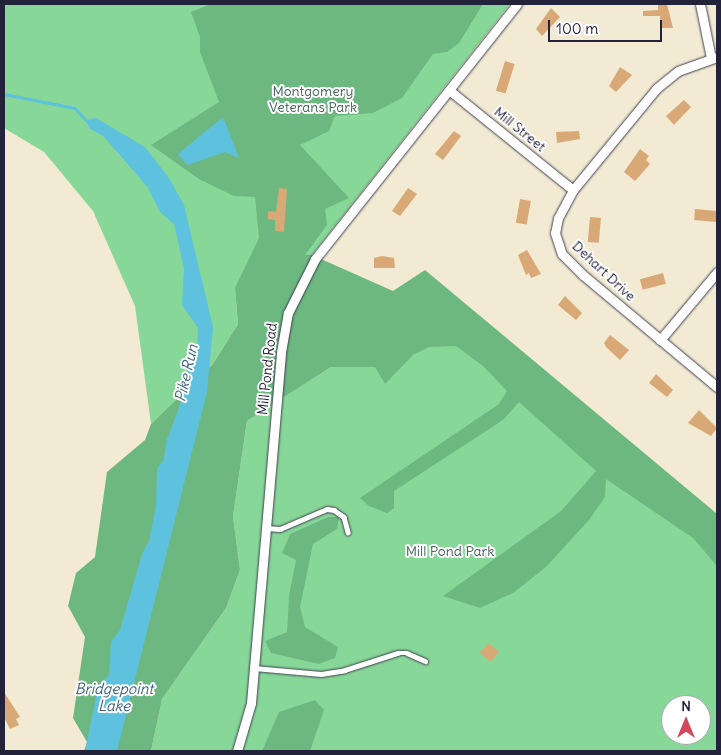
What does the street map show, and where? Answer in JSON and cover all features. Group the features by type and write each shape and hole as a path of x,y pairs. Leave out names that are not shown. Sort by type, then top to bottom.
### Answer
{"street":[{"name":"Mill Pond Road","path":"237,751 248,718 254,668 282,338 294,298 316,259 517,4"},
{"path":"700,4 714,58"},
{"name":"Dehart Drive","path":"714,58 678,70 656,89 573,190 558,218 555,233 562,254 717,387"},
{"name":"Mill Street","path":"449,90 573,190"},
{"path":"660,340 717,272"}],"lane":[{"path":"266,528 280,528 326,509 334,510 344,517 348,532"},
{"path":"254,668 321,674 345,670 398,653 407,653 425,661"}],"green space":[{"name":"Montgomery Veterans Park","path":"4,4 510,4 312,255 282,257 235,288 238,324 213,364 151,424 135,306 93,211 44,152 4,128"},
{"name":"Montgomery Veterans Park","path":"211,4 483,4 459,43 447,52 433,54 402,98 373,113 335,116 329,131 300,145 349,198 325,209 327,225 305,255 312,255 393,291 425,270 717,514 717,566 693,538 606,479 605,497 589,520 546,567 513,593 480,608 443,596 561,511 596,471 519,402 503,420 394,491 394,508 387,513 369,506 360,498 499,404 507,391 483,366 456,346 429,347 413,355 385,384 375,367 331,367 247,421 233,516 240,570 226,608 162,699 151,751 84,751 87,742 73,718 85,637 68,606 76,573 95,557 107,472 145,440 151,424 213,364 238,324 235,288 259,238 255,197 234,196 199,179 151,145 219,102 200,52 200,37 191,12"},
{"name":"Mill Pond Park","path":"470,308 717,514 717,751 151,751 162,699 226,608 240,570 233,516 247,421 331,367 375,367"},
{"path":"328,517 339,517 337,529 313,544 300,607 305,627 338,647 335,658 319,664 271,653 265,641 287,632 289,596 296,560 282,553 290,534"},
{"path":"315,700 324,710 310,751 262,751 279,712"}],"water":[{"path":"223,117 239,158 225,152 187,165 178,154"},
{"name":"Bridgepoint Lake","path":"96,118 145,147 169,178 184,205 213,327 207,392 117,751 85,751 98,687 109,675 111,642 120,630 142,554 149,541 156,506 157,469 164,459 166,442 180,405 187,371 197,356 198,328 182,305 184,269 174,224 160,212 148,188 119,154 103,136 89,128 86,120"}],"building":[{"path":"658,4 667,4 673,28 660,28 660,16 643,16 643,11 658,10"},
{"path":"551,8 560,17 542,36 536,29"},
{"path":"505,61 515,64 505,94 496,91"},
{"path":"620,67 632,75 616,92 609,86"},
{"path":"684,100 691,107 674,125 666,116"},
{"path":"454,131 461,136 443,160 435,154"},
{"path":"579,131 580,139 557,143 556,132"},
{"path":"640,149 649,156 646,160 650,164 635,181 624,172"},
{"path":"279,188 287,189 284,232 275,231 275,220 268,219 268,211 276,212"},
{"path":"408,188 417,194 400,216 392,211"},
{"path":"520,199 531,201 527,225 516,223"},
{"path":"695,209 717,211 716,222 694,220"},
{"path":"590,217 601,218 599,243 588,242"},
{"path":"527,250 541,274 531,278 529,273 526,275 518,255"},
{"path":"382,256 394,258 395,268 374,268 374,258"},
{"path":"663,273 666,284 643,290 640,279"},
{"path":"565,296 582,313 576,320 558,305"},
{"path":"610,335 629,350 620,360 604,343"},
{"path":"656,374 673,390 667,397 649,383"},
{"path":"699,410 717,428 711,436 688,423"},
{"path":"488,643 499,652 491,662 480,653"},
{"path":"4,692 20,717 16,719 19,725 10,729 4,717"}],"waterway":[{"name":"Pike Run","path":"4,94 75,108 87,121"}]}
